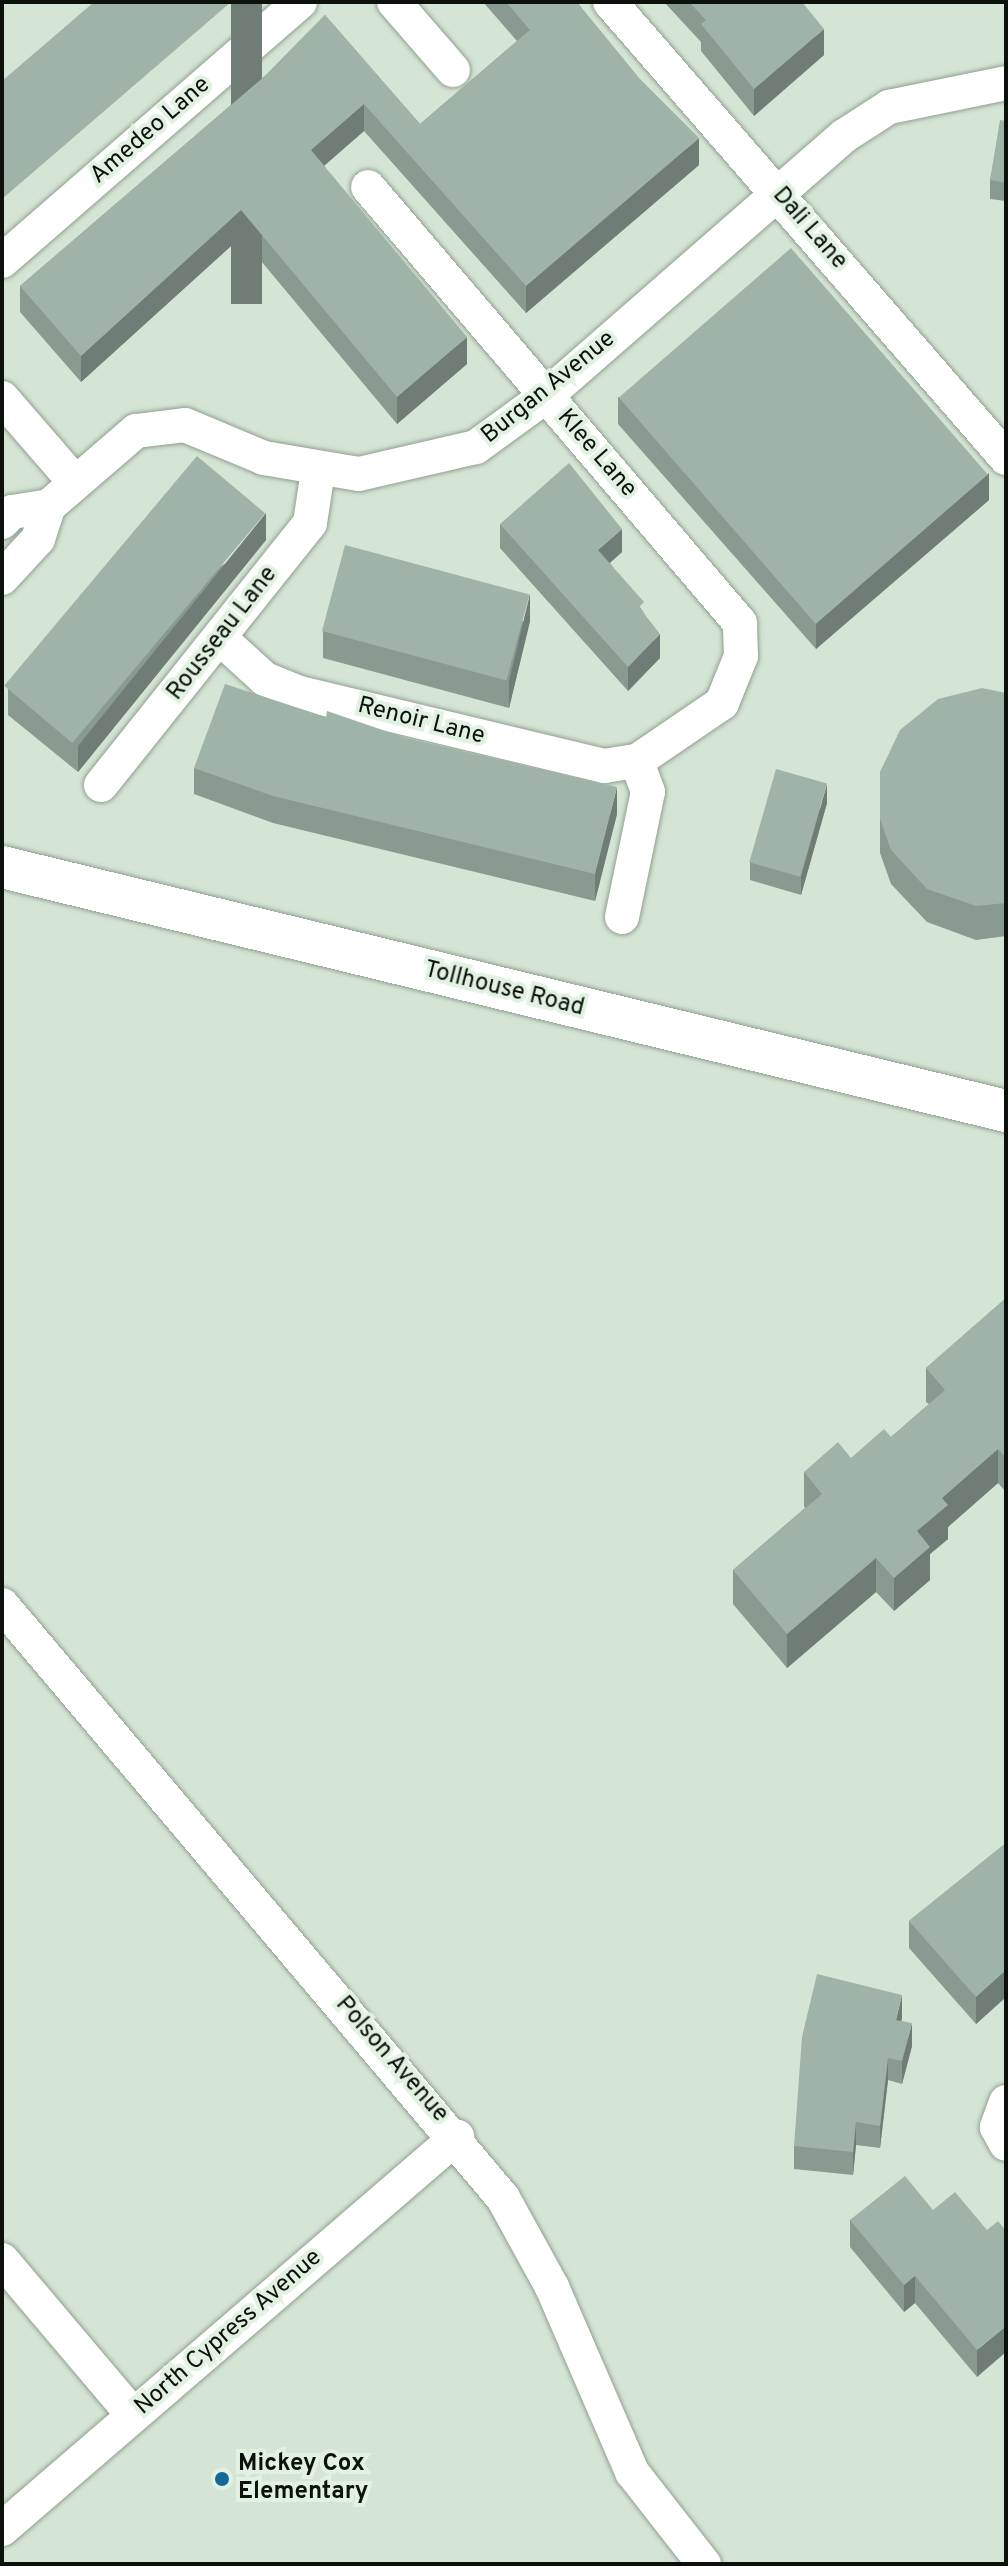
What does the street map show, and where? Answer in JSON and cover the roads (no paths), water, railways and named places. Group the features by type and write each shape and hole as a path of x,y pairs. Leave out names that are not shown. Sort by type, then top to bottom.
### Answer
{"street":[{"name":"Amedeo Lane","path":"2,261 300,2"},
{"path":"394,2 453,70"},
{"name":"Dali Lane","path":"610,2 1006,458"},
{"name":"Burgan Avenue","path":"2,578 38,539 49,506 74,481 136,431 185,425 318,471 426,464 476,447 546,396 778,193 889,107 1006,83"},
{"name":"Klee Lane","path":"368,187 740,623 741,656"},
{"path":"2,398 74,481"},
{"name":"Rousseau Lane","path":"101,785 221,639 310,523 318,471"},
{"path":"2,522 12,512 49,506"},
{"name":"Renoir Lane","path":"221,639 265,679 300,693 604,766 637,761 722,703 741,656"},
{"path":"622,917 648,792 637,761"},
{"name":"Tollhouse Road","path":"2,867 1006,1111"},
{"name":"Polson Avenue","path":"2,1605 457,2137 503,2198 552,2287 632,2472 704,2564"},
{"name":"North Cypress Avenue","path":"2,2529 457,2137"},
{"path":"2,2260 133,2415"}],"place":[{"name":"Mickey Cox Elementary","path":"222,2479"}]}
